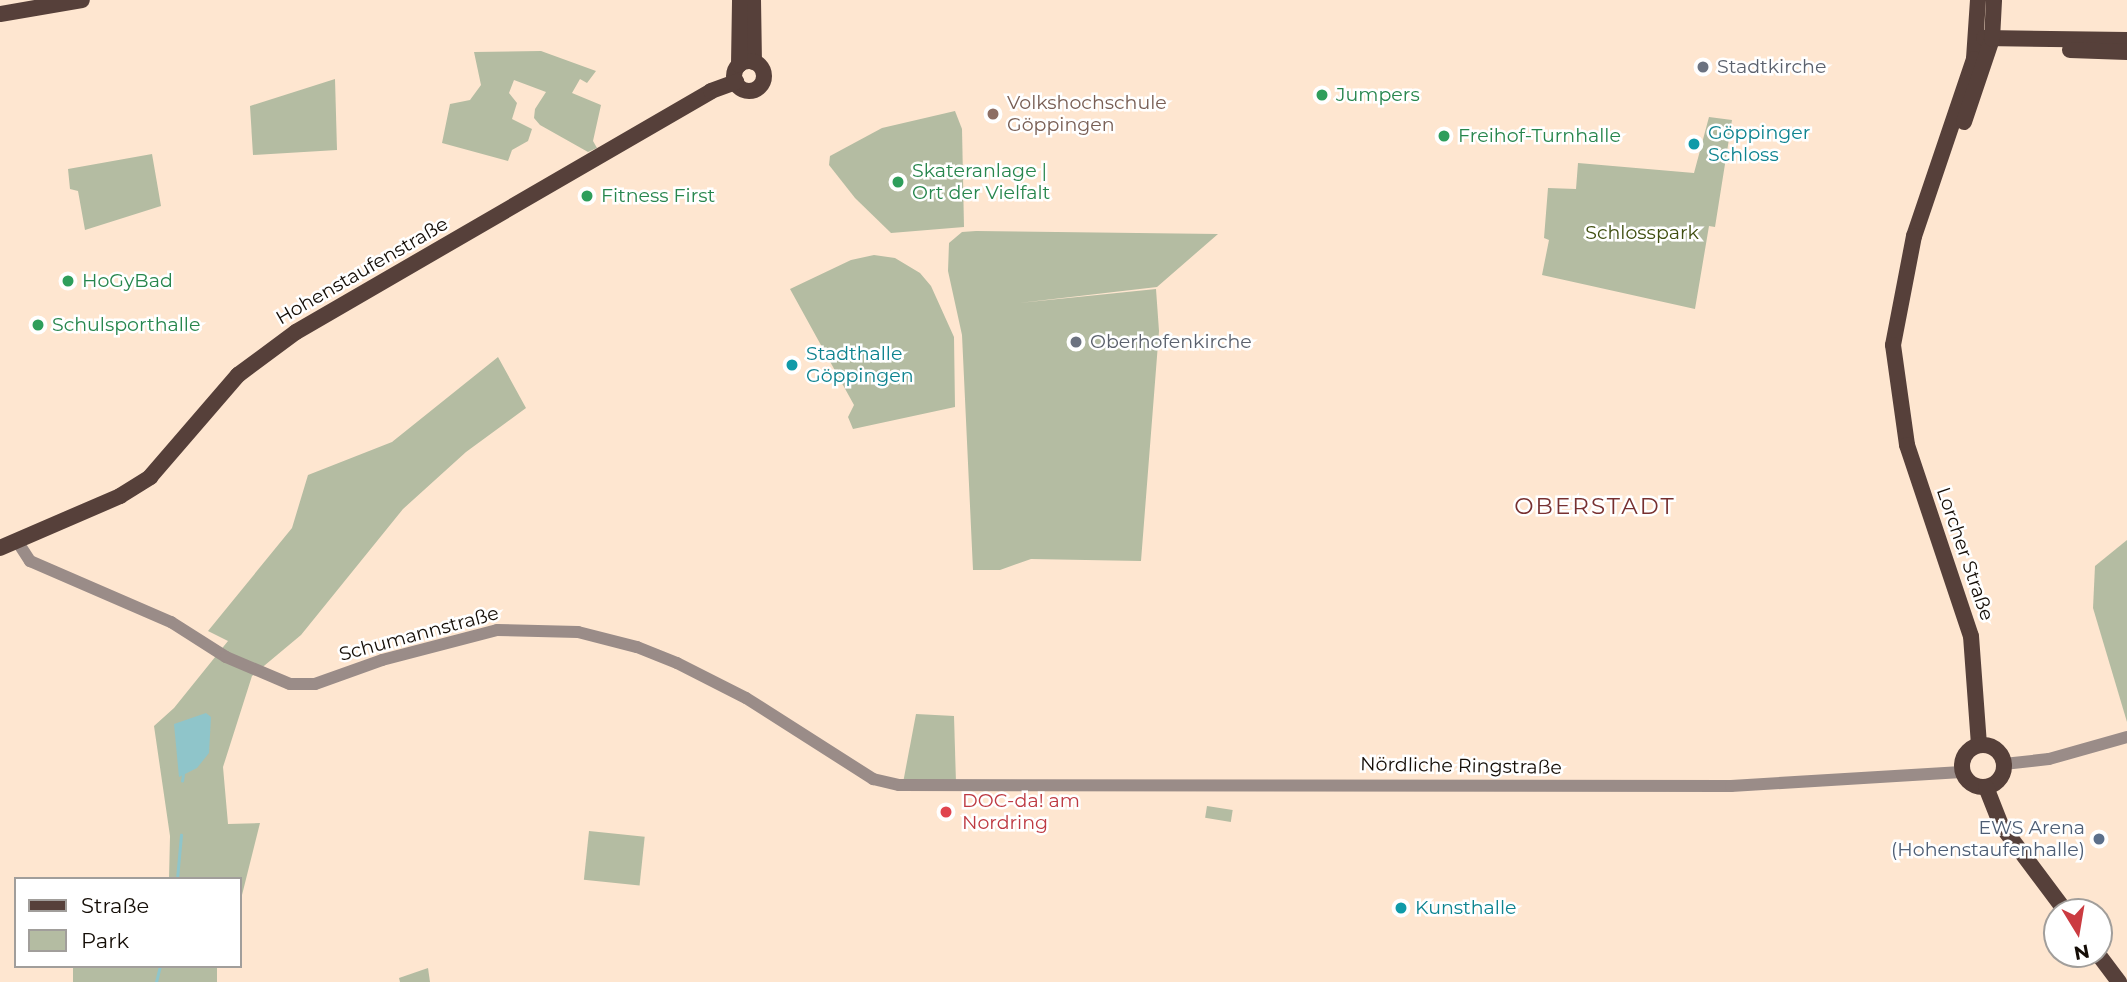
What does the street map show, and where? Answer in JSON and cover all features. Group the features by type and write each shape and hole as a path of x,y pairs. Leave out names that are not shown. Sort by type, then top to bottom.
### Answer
{"main road":[{"path":"0,14 82,0"},
{"path":"740,0 747,63"},
{"path":"736,82 747,63 753,0"},
{"path":"1978,0 1985,38"},
{"path":"1985,38 1994,0"},
{"path":"1985,38 2127,40"},
{"path":"1985,38 2006,45 2127,52"},
{"name":"Lorcher Straße","path":"1979,745 1971,636 1906,445 1893,345 1914,236 1985,38"},
{"name":"Hohenstaufenstraße","path":"0,548 150,477 238,374 296,332 701,97 736,82 746,90 759,87 764,75 747,63"},
{"path":"1979,745 1998,752 2004,764 2001,776 1986,787 1969,782 1962,772 1963,758 1979,745"},
{"path":"1986,787 2001,825 2056,898"}],"street":[{"name":"Schumannstraße","path":"17,541 30,561 171,622 226,657 290,684 315,684 382,660 508,628 578,632 637,647 719,684 873,779 960,788"},
{"path":"2004,764 2049,759 2127,737"},
{"name":"Nördliche Ringstraße","path":"960,788 1206,783 1731,786 1962,772"}],"green space":[{"path":"541,51 596,71 587,83 580,79 572,93 601,105 593,141 597,148 588,152 540,125 534,118 535,109 546,92 514,80 509,93 517,103 512,119 532,129 528,141 512,150 508,161 442,143 450,104 470,100 481,85 474,52"},
{"path":"335,79 337,150 253,155 250,106"},
{"path":"955,111 962,129 964,227 891,233 855,198 829,165 830,156 882,128"},
{"name":"Schlosspark","path":"1709,117 1732,120 1715,227 1709,226 1695,309 1542,275 1549,240 1544,238 1548,188 1576,189 1578,163 1694,173"},
{"path":"152,154 161,206 85,230 78,191 70,189 68,169"},
{"path":"962,232 1218,234 1157,287 1019,303 1156,289 1159,331 1141,561 1031,559 1000,570 973,570 962,335 948,271 949,243"},
{"path":"874,255 895,258 920,273 931,286 954,337 955,407 853,429 848,417 854,405 790,289 851,260"},
{"path":"498,357 526,408 466,452 403,509 301,635 252,676 223,767 228,824 260,823 242,895 242,877 169,877 170,836 154,726 174,708 228,641 208,631 292,528 308,475 392,442"},
{"path":"2127,540 2127,722 2093,608 2095,566"},
{"path":"916,714 954,716 956,783 903,783"},
{"path":"1207,806 1233,810 1231,822 1205,818"},
{"path":"589,831 645,837 640,886 584,880"},
{"path":"73,968 217,968 217,982 73,982"},
{"path":"428,968 430,982 400,982 399,978"}],"water":[{"path":"206,713 211,717 209,753 197,768 179,777 174,724"}],"waterway":[{"path":"182,781 183,775"},
{"path":"177,877 181,835"},
{"path":"156,982 160,968"}],"place":[{"name":"Stadtkirche","path":"1703,67"},
{"name":"Jumpers","path":"1322,95"},
{"name":"Volkshochschule Göppingen","path":"993,114"},
{"name":"Freihof-Turnhalle","path":"1444,136"},
{"name":"Göppinger Schloss","path":"1694,144"},
{"name":"Skateranlage | Ort der Vielfalt","path":"898,182"},
{"name":"Fitness First","path":"587,196"},
{"name":"HoGyBad","path":"68,281"},
{"name":"Schulsporthalle","path":"38,325"},
{"name":"Oberhofenkirche","path":"1076,342"},
{"name":"Stadthalle Göppingen","path":"792,365"},
{"name":"DOC-da! am Nordring","path":"946,812"},
{"name":"EWS Arena (Hohenstaufenhalle)","path":"2099,839"},
{"name":"Kunsthalle","path":"1401,908"}],"district":[{"name":"OBERSTADT","path":"1595,506"}]}
